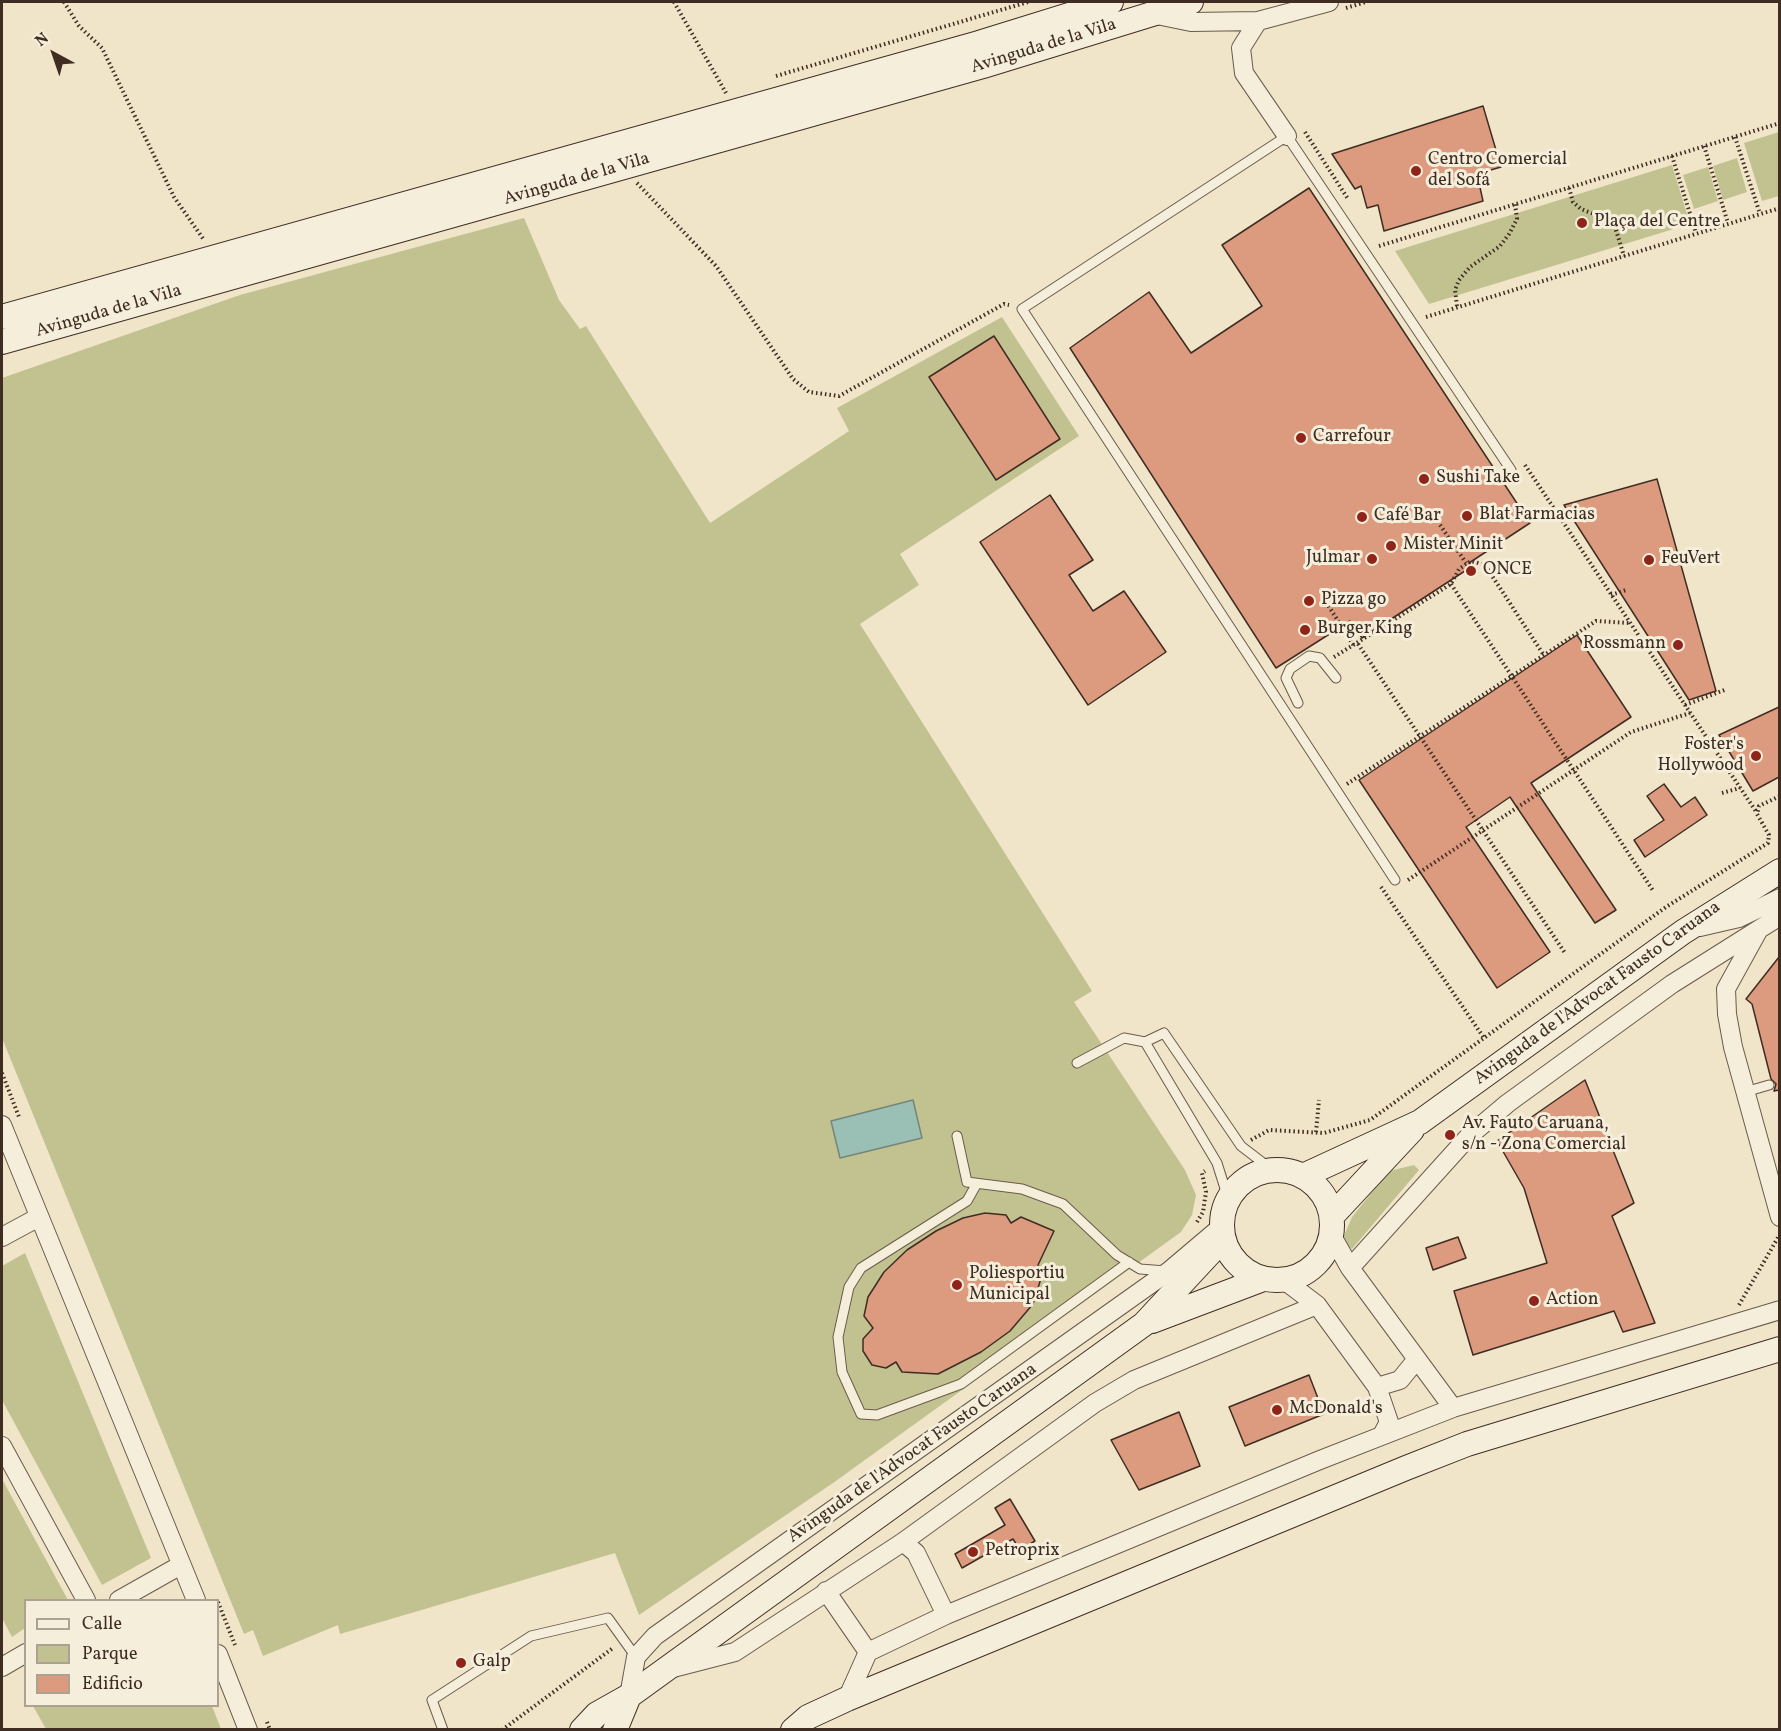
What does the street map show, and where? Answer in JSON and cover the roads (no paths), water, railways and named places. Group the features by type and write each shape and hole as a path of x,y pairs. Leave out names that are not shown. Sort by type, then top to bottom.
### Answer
{"street":[{"name":"Avinguda de la Vila","path":"2,317 979,43 1111,2"},
{"name":"Avinguda de la Vila","path":"2,342 983,66 1191,2"},
{"name":"Avinguda de la Vila","path":"1151,14 1191,22 1258,21 1332,6"},
{"path":"1258,21 1241,48 1244,72 1294,131"},
{"name":"Avinguda de l'Advocat Fausto Caruana","path":"1303,1176 1420,1122 1683,932 1779,871"},
{"path":"1683,932 1739,918 1779,897"},
{"name":"Avinguda de l'Advocat Fausto Caruana","path":"1350,1268 1470,1135 1508,1103 1672,984 1779,916"},
{"path":"1759,929 1726,989 1727,1014 1745,1092 1779,1217"},
{"name":"Avinguda de l'Advocat Fausto Caruana","path":"1332,1226 1420,1122"},
{"path":"3,1135 39,1217 196,1599"},
{"path":"1382,1435 1389,1422 1377,1387 1317,1305 1274,1280 1237,1265 1222,1233 1227,1197 1246,1178 1271,1169 1303,1176 1323,1192 1332,1226 1350,1268 1452,1408"},
{"path":"2,1237 39,1217"},
{"path":"1274,1280 1302,1275 1321,1259 1332,1226"},
{"name":"Avinguda de l'Advocat Fausto Caruana","path":"636,1657 655,1635 730,1581 805,1532 1222,1233"},
{"name":"Avinguda de l'Advocat Fausto Caruana","path":"582,1730 597,1714 629,1696 1144,1324 1222,1233"},
{"name":"Avinguda de l'Advocat Fausto Caruana","path":"1144,1324 1274,1280"},
{"path":"663,1671 735,1652 903,1542 1095,1403 1134,1380 1317,1305"},
{"path":"847,1699 868,1652 946,1616 1452,1408 1779,1310"},
{"path":"793,1730 808,1717 847,1699 1467,1444 1779,1349"},
{"path":"1377,1387 1400,1380 1417,1359"},
{"path":"2,1446 85,1599"},
{"path":"903,1542 916,1553 946,1616"},
{"path":"120,1599 181,1565"},
{"path":"826,1591 868,1652"},
{"path":"2,1665 24,1654"},
{"path":"219,1657 248,1730"},
{"path":"615,1730 629,1696 636,1657"}],"lane":[{"path":"1398,884 1022,309 1294,131 1511,470"},
{"path":"1298,703 1286,678 1290,669 1309,656 1320,657 1336,678"},
{"path":"1077,1064 1124,1038 1146,1042 1164,1033 1241,1146 1271,1169"},
{"path":"1146,1042 1217,1162 1227,1197"},
{"path":"1745,1092 1769,1085"},
{"path":"957,1136 967,1182 1022,1190 1063,1204 1117,1255 1140,1269 1169,1271"},
{"path":"976,1185 967,1201 861,1268 849,1287 838,1337 842,1372 861,1414 877,1415 961,1384 1129,1262"},
{"path":"1140,1269 1140,1292"},
{"path":"443,1730 432,1700 531,1636 608,1618 636,1657"}],"water":[{"path":"913,1100 922,1138 840,1158 831,1121"}],"place":[{"name":"Centro Comercial del Sofá","path":"1416,171"},
{"name":"Plaça del Centre","path":"1582,223"},
{"name":"Carrefour","path":"1301,438"},
{"name":"Sushi Take","path":"1424,479"},
{"name":"Blat Farmacias","path":"1467,516"},
{"name":"Café Bar","path":"1362,517"},
{"name":"Mister Minit","path":"1391,546"},
{"name":"Julmar","path":"1372,559"},
{"name":"FeuVert","path":"1649,560"},
{"name":"ONCE","path":"1471,571"},
{"name":"Pizza go","path":"1309,601"},
{"name":"Burger King","path":"1305,630"},
{"name":"Rossmann","path":"1678,645"},
{"name":"Foster's Hollywood","path":"1756,756"},
{"name":"Av. Fauto Caruana, s/n - Zona Comercial","path":"1450,1135"},
{"name":"Poliesportiu Municipal","path":"957,1285"},
{"name":"Action","path":"1534,1301"},
{"name":"McDonald's","path":"1277,1410"},
{"name":"Petroprix","path":"973,1552"},
{"name":"Galp","path":"461,1663"}]}
